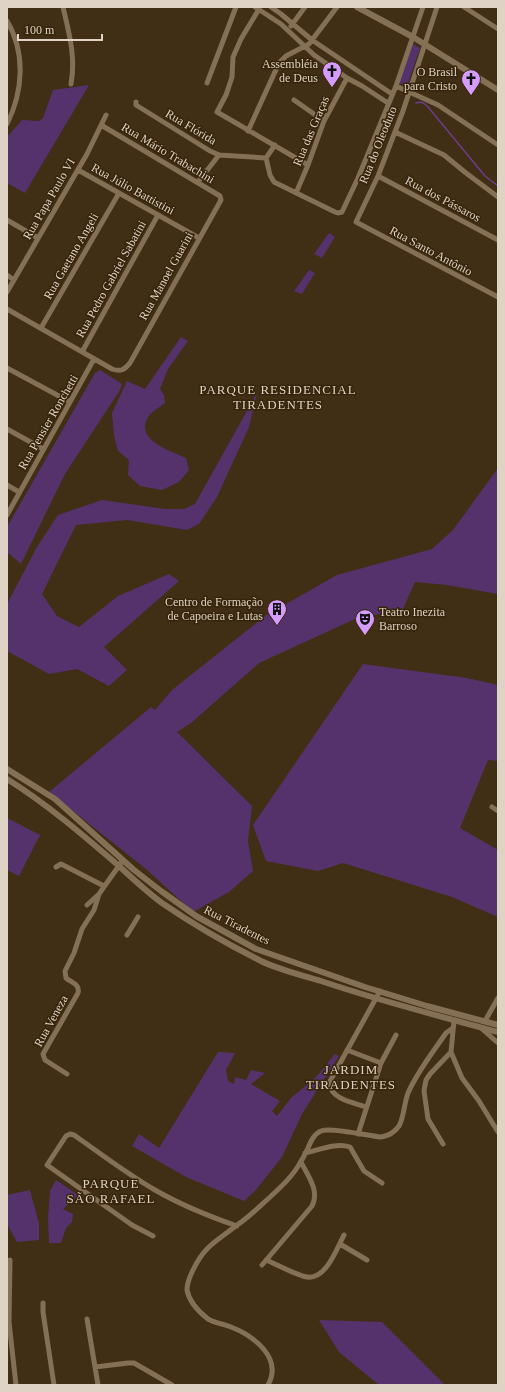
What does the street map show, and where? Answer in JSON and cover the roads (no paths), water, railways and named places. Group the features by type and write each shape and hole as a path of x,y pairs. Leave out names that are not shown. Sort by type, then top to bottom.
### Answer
{"street":[{"path":"63,7 71,40 73,72 71,84"},
{"path":"207,83 236,7"},
{"path":"271,7 312,40 392,94"},
{"path":"287,30 305,7"},
{"path":"248,131 279,63 286,56 305,47 338,7"},
{"path":"357,7 413,37 498,90"},
{"name":"Rua do Oleoduto","path":"296,193 335,212 340,213 344,210 396,86 423,7"},
{"name":"Rua do Oleoduto","path":"356,221 378,176 410,91 438,7"},
{"path":"464,7 498,29"},
{"path":"308,165 217,112 226,95 232,77 233,57 257,8 287,30 305,47 346,78 362,86 388,103"},
{"path":"7,21 12,30 17,47 21,72 17,102 7,124"},
{"name":"Rua das Graças","path":"296,193 324,121 346,78"},
{"path":"396,86 410,91 438,105 498,145"},
{"path":"294,100 324,121"},
{"name":"Rua Flórida","path":"136,102 136,105 210,151 219,154 266,158"},
{"name":"Rua Papa Paulo VI","path":"7,292 87,154 106,115"},
{"name":"Rua Mário Trabachini","path":"101,125 198,182 220,196 221,200"},
{"path":"394,132 444,155 498,197"},
{"path":"275,145 266,158 271,178 276,184 296,193"},
{"path":"198,182 219,154"},
{"name":"Rua Júlio Battistini","path":"78,170 199,238"},
{"name":"Rua dos Pássaros","path":"378,176 498,240"},
{"name":"Rua Gaetano Angeli","path":"41,328 119,193"},
{"name":"Rua Manoel Guarini","path":"94,359 118,371 124,370 130,363 221,200"},
{"name":"Rua Pedro Gabriel Sabatini","path":"82,352 158,215"},
{"path":"7,220 38,238"},
{"name":"Rua Santo Antônio","path":"356,221 364,227 498,297"},
{"path":"7,276 14,280"},
{"path":"7,309 94,359"},
{"name":"Rua Pensier Ronchetti","path":"7,515 94,359"},
{"path":"7,368 70,402"},
{"path":"7,429 43,449"},
{"path":"7,485 19,492"},
{"name":"Rua Tiradentes","path":"7,769 55,799 123,860 161,891 193,914 256,949 360,985 498,1025"},
{"name":"Rua Tiradentes","path":"7,779 44,804 161,902 226,943 262,962 357,993 498,1032"},
{"path":"44,804 49,795"},
{"path":"44,804 55,799"},
{"path":"492,807 498,811"},
{"path":"75,829 81,822"},
{"path":"87,905 99,894 123,860"},
{"path":"56,867 58,865 63,865 104,886"},
{"name":"Rua Veneza","path":"67,1074 45,1060 43,1054 78,993 77,986 66,978 65,971 74,953 82,929 94,910 99,894"},
{"path":"188,920 193,914"},
{"path":"127,935 138,917"},
{"path":"357,993 360,985"},
{"path":"366,1107 337,1096 333,1093 329,1083 380,991"},
{"path":"485,1021 498,998"},
{"path":"454,1021 451,1052 462,1078 479,1101 498,1132"},
{"path":"268,1385 272,1377 273,1366 266,1353 257,1343 247,1336 208,1318 192,1302 187,1291 187,1284 190,1276 203,1252 218,1238 236,1226 271,1196 289,1178 301,1162 312,1139 321,1131 338,1131 381,1137 390,1135 395,1131 400,1123 406,1100 413,1083 446,1033 453,1028"},
{"name":"Rua Tiradentes","path":"481,1028 498,1043"},
{"path":"358,1134 382,1063 396,1035"},
{"path":"347,1050 382,1063"},
{"path":"443,1144 428,1119 424,1091 426,1080 430,1074 451,1052"},
{"path":"153,1236 132,1225 47,1165 66,1136 72,1134 155,1190 196,1211 236,1226"},
{"path":"305,1152 336,1146 346,1146 353,1150 364,1171 382,1183"},
{"path":"262,1265 312,1206 315,1200 313,1185 301,1162"},
{"path":"266,1260 307,1277 315,1276 326,1268 344,1235"},
{"path":"340,1244 367,1260"},
{"path":"10,1260 8,1322 16,1385"},
{"path":"42,1303 54,1385"},
{"path":"87,1319 98,1385"},
{"path":"95,1367 134,1363 172,1385"}],"waterway":[{"path":"416,103 420,102 428,107 485,176 498,186"}],"place":[{"name":"Assembléia de Deus","path":"332,88"},
{"name":"O Brasil para Cristo","path":"471,96"},
{"name":"Centro de Formação de Capoeira e Lutas","path":"277,626"},
{"name":"Teatro Inezita Barroso","path":"365,636"}],"district":[{"name":"PARQUE RESIDENCIAL TIRADENTES","path":"278,396"},
{"name":"JARDIM TIRADENTES","path":"351,1076"},
{"name":"PARQUE SÃO RAFAEL","path":"111,1190"}]}
